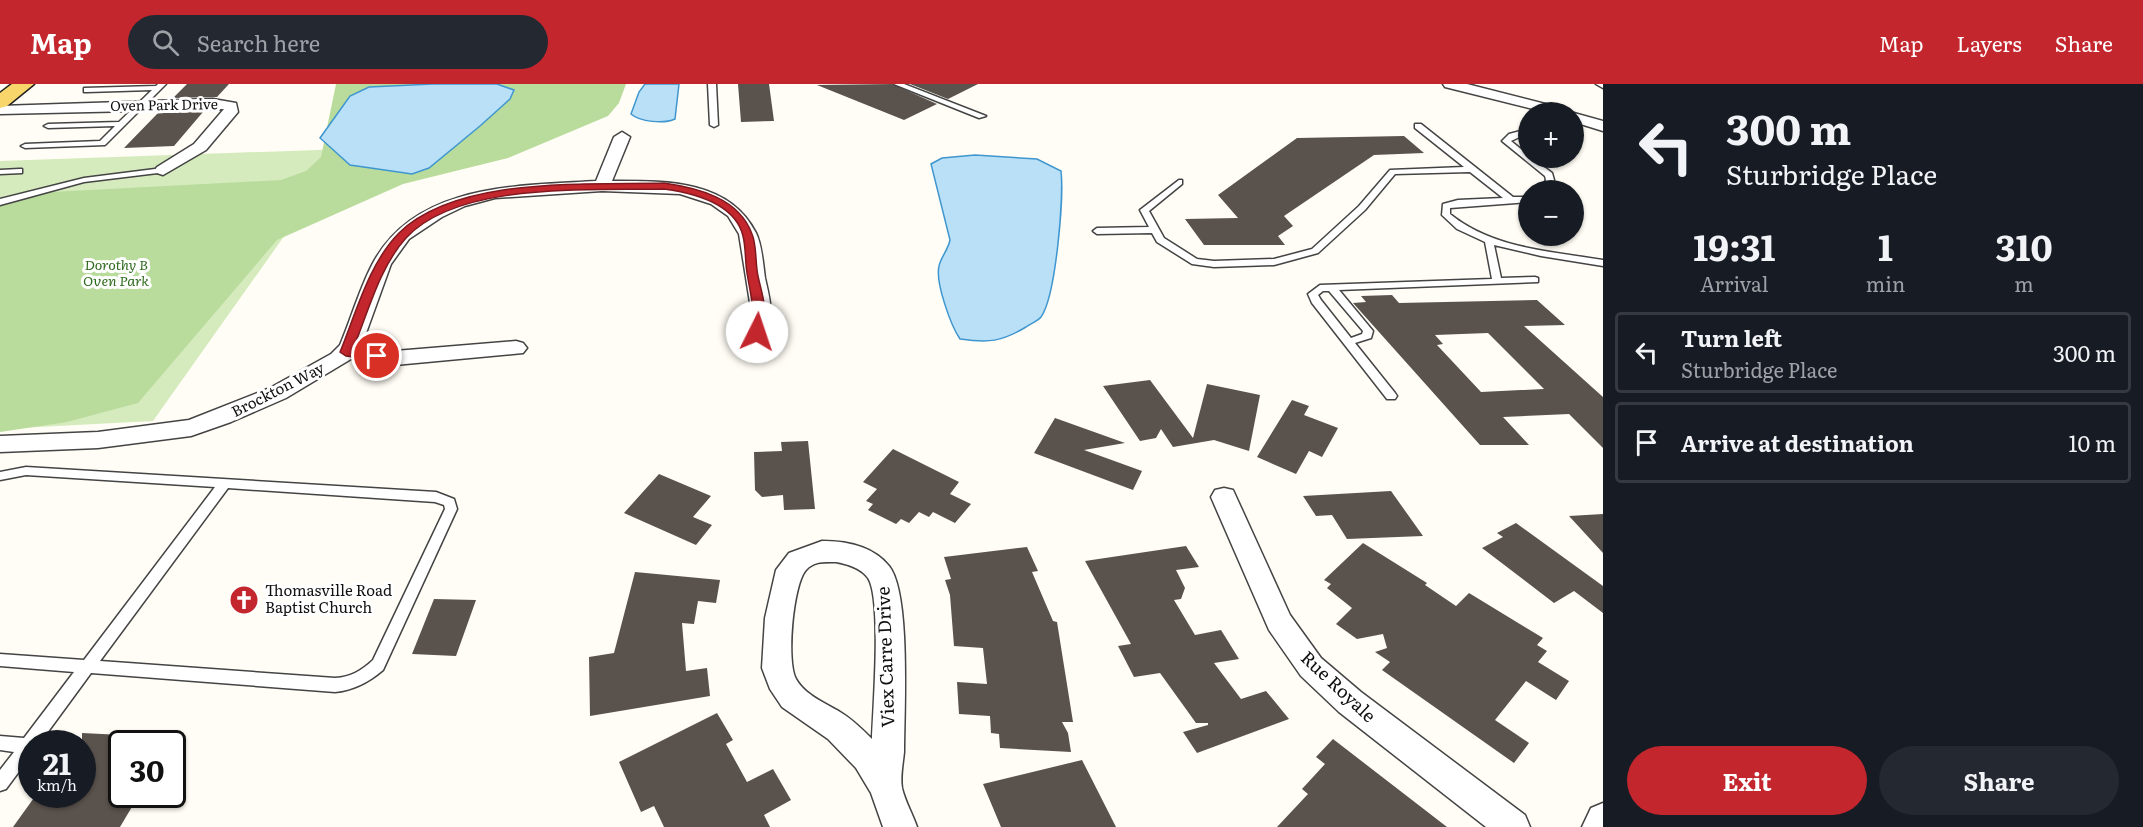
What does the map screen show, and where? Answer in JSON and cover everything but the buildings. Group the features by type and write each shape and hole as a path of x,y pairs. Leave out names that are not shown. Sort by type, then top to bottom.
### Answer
{"main road":[{"path":"0,102 24,84"}],"street":[{"path":"1450,84 1521,102"},
{"name":"Oven Park Drive","path":"0,110 213,103 226,104 232,108 200,147 163,170"},
{"path":"1584,120 1603,126"},
{"path":"602,186 622,137"},
{"path":"516,348 395,358 346,352 386,257 403,235 416,225 436,213 471,198 504,192 602,186 664,186 683,189 717,200 734,213 748,234 752,273 760,309 757,332"},
{"name":"Brockton Way","path":"0,444 98,440 191,428 279,393 346,352"},
{"name":"Rue Royale","path":"1224,497 1279,622 1311,667 1350,702 1513,827"},
{"name":"Viex Carre Drive","path":"886,787 889,745 887,593 882,576 868,561 853,554 836,551 815,553 791,568 783,587 776,666 781,683 795,702 839,729 870,761 886,787 900,827"},
{"path":"1599,827 1603,820"}],"lane":[{"path":"712,84 714,125"},
{"path":"898,84 982,116"},
{"path":"87,90 160,86"},
{"path":"26,146 102,142 160,86"},
{"path":"48,126 121,124"},
{"path":"1418,126 1510,199"},
{"path":"1518,134 1506,141 1518,150"},
{"path":"1540,168 1549,175 1550,180"},
{"path":"1179,182 1153,200 1144,210 1160,240 1194,262 1214,264 1274,262 1315,250 1362,208 1393,172 1473,169"},
{"path":"0,202 14,196 84,180 163,170"},
{"path":"0,171 19,171"},
{"path":"1518,199 1458,203 1446,206 1446,215 1464,231 1489,241 1603,263"},
{"path":"1097,231 1155,230"},
{"path":"1489,241 1497,282"},
{"path":"1392,396 1313,294 1320,288 1535,280"},
{"path":"1332,288 1368,331 1367,336 1349,342"},
{"path":"0,476 26,471 436,497 450,502 451,509 378,665 366,676 350,684 335,685 0,660"},
{"path":"40,730 224,484"},
{"path":"0,743 18,745"},
{"path":"0,783 18,759"}],"green space":[{"name":"Dorothy B Oven Park","path":"336,84 626,84 619,103 608,116 508,158 403,184 277,240 138,403 67,422 0,432 0,206 52,192 281,180 306,171 321,157"},
{"name":"Dorothy B Oven Park","path":"346,149 153,421 0,429 0,161"}],"water":[{"path":"497,84 514,90 510,99 429,168 412,174 350,165 320,138 350,96 369,87"},
{"path":"645,84 679,84 675,119 652,121 640,119 631,114 639,92"},
{"path":"975,155 1037,159 1061,171 1062,184 1055,268 1051,289 1041,317 1009,336 987,341 960,339 945,304 938,273 950,240 931,164 942,158"}],"place":[{"name":"Thomasville Road Baptist Church","path":"244,600"}],"route":[{"path":"377,356 346,352 350,348 382,264 389,251 403,235 436,213 459,202 504,192 537,189 664,186 683,189 717,200 734,213 748,234 752,273 760,309 757,332"}]}
